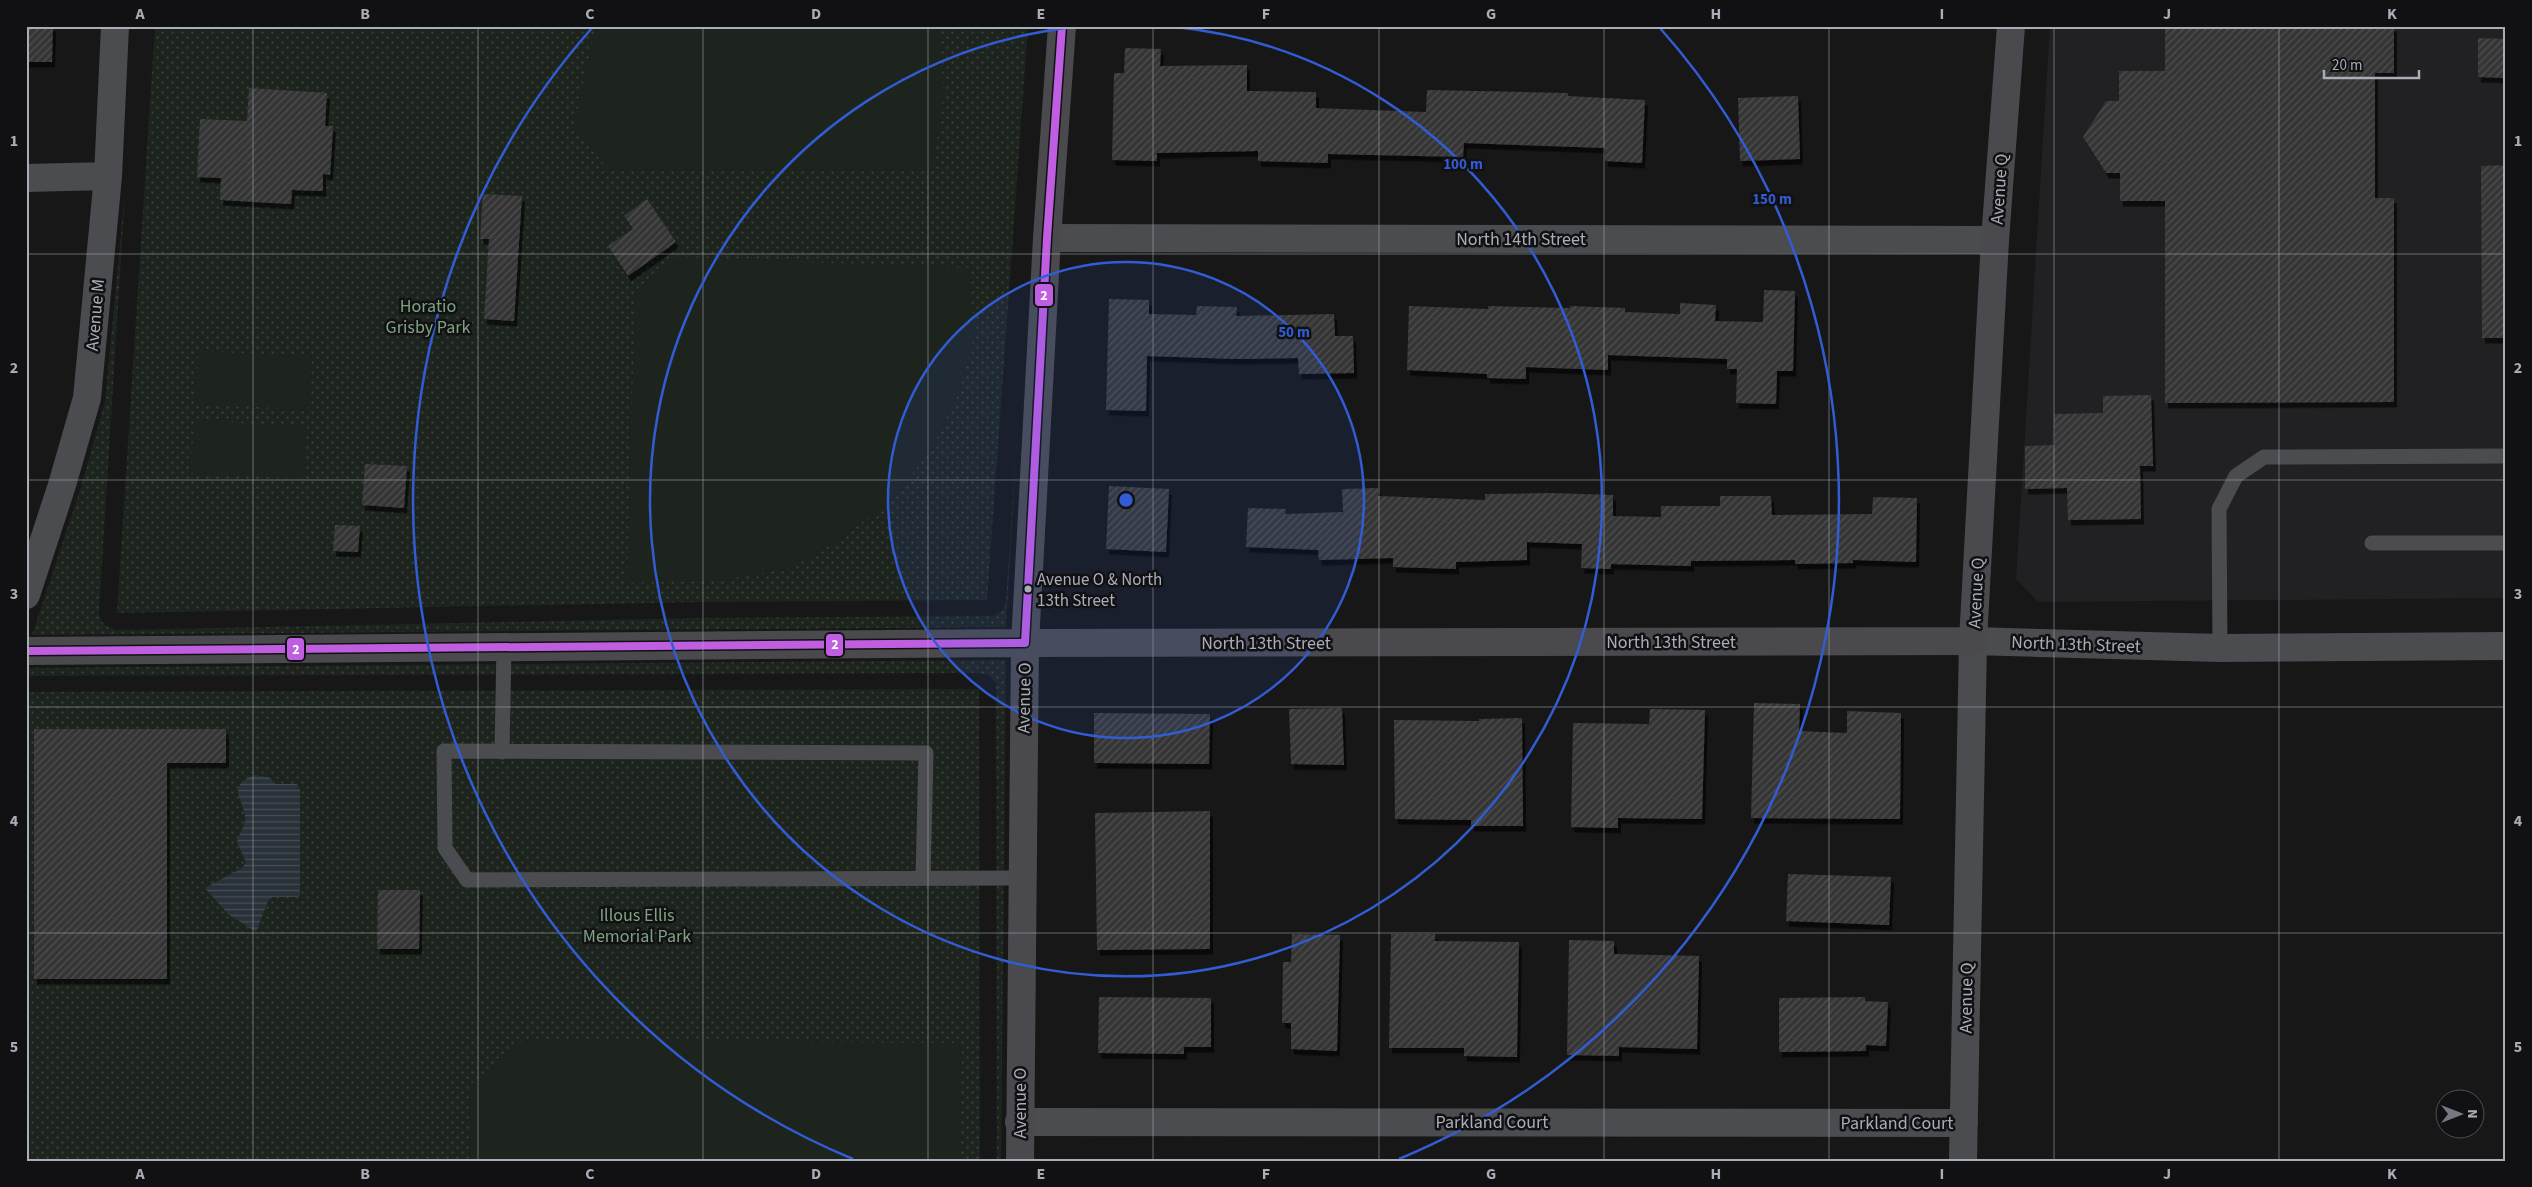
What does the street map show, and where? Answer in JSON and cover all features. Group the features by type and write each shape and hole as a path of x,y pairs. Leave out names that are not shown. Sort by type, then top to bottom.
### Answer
{"street":[{"name":"Avenue M","path":"26,595 62,485 87,398 108,176 115,26"},
{"name":"Avenue O","path":"1020,1161 1025,643 1047,238 1062,26"},
{"name":"Avenue Q","path":"1963,1161 1973,641 1995,240 2011,26"},
{"path":"26,178 108,176"},
{"name":"North 14th Street","path":"1047,238 1995,240"},
{"name":"North 13th Street","path":"26,652 1025,643 1973,641 2220,648 2506,646"},
{"name":"Parkland Court","path":"1019,1122 1964,1123"}],"lane":[{"path":"2220,648 2219,509 2236,476 2264,457 2506,456"},
{"path":"2372,543 2506,543"},
{"path":"502,752 504,647"},
{"path":"924,878 926,753 444,751 445,848 467,880 1022,878"}],"shaded area":[{"path":"2050,26 2506,26 2506,598 2038,602 2016,579"},
{"path":"255,775 270,778 276,784 297,784 300,789 300,895 298,897 273,897 268,901 256,932 228,914 205,888 242,868 246,862 237,842 245,820 244,810 238,793 241,784 246,779"}],"green space":[{"name":"Horatio Grisby Park","path":"155,26 1028,26 987,600 701,602 117,613"},
{"path":"596,26 938,26 944,93 932,170 609,171 574,126"},
{"path":"125,192 99,612 102,622 110,628 117,630 701,618 993,616 1002,611 1006,601 1018,419 1006,627 32,635 80,490 105,402"},
{"path":"675,257 970,268 974,336 960,390 933,447 894,497 841,539 790,568 722,580 627,583 635,297"},
{"path":"198,351 312,357 308,410 195,403"},
{"path":"194,420 307,427 304,479 191,473"},
{"path":"1006,660 1001,1161 997,1161 996,684 990,676 979,673 26,676 26,668"},
{"name":"Illous Ellis Memorial Park","path":"979,689 980,1161 26,1161 26,715 29,692"},
{"path":"525,1040 962,1043 959,1161 470,1161 470,1085"}],"building":[{"path":"26,26 53,26 52,62 26,62"},
{"path":"2165,26 2394,26 2394,73 2375,73 2375,198 2394,198 2394,402 2165,403 2165,201 2120,201 2120,173 2106,173 2083,137 2106,101 2119,101 2119,71 2165,71"},
{"path":"2478,38 2506,39 2506,78 2478,77"},
{"path":"1125,48 1161,49 1160,66 1247,65 1247,91 1316,92 1316,108 1426,112 1427,90 1568,93 1568,96 1645,100 1642,163 1605,161 1605,148 1464,143 1463,157 1328,154 1328,163 1258,161 1258,151 1157,153 1157,161 1112,160 1114,73 1124,73"},
{"path":"249,88 327,93 325,126 333,126 330,175 323,174 323,191 292,190 291,204 220,200 221,178 197,177 200,119 247,121"},
{"path":"1798,96 1800,159 1740,161 1738,98"},
{"path":"2506,165 2506,338 2482,338 2481,166"},
{"path":"483,194 522,196 514,321 484,319 489,239 480,239"},
{"path":"647,199 676,242 628,276 608,246 633,229 624,216"},
{"path":"1764,290 1795,291 1793,371 1777,371 1776,404 1736,403 1737,369 1727,369 1727,359 1608,355 1608,370 1526,367 1526,379 1487,378 1487,374 1407,370 1409,306 1488,309 1488,306 1570,308 1570,306 1625,308 1625,312 1680,314 1680,303 1716,305 1715,321 1763,322"},
{"path":"1109,299 1149,300 1149,314 1196,315 1197,306 1237,307 1236,316 1334,314 1335,336 1353,336 1354,373 1299,374 1298,358 1237,359 1147,356 1146,411 1106,410"},
{"path":"2151,395 2153,466 2140,466 2141,519 2068,520 2067,488 2025,489 2025,446 2055,445 2054,414 2103,413 2103,396"},
{"path":"365,464 407,466 404,508 362,505"},
{"path":"1109,486 1169,489 1166,552 1106,549"},
{"path":"1378,488 1378,496 1485,500 1485,494 1551,493 1613,495 1613,516 1661,517 1661,506 1720,506 1720,496 1771,496 1772,515 1872,514 1873,497 1917,498 1916,562 1853,560 1853,563 1795,564 1795,560 1691,561 1691,566 1611,564 1611,569 1581,568 1582,544 1527,542 1527,560 1456,562 1456,569 1393,567 1393,558 1319,560 1318,550 1246,547 1248,508 1286,509 1285,514 1343,512 1342,489"},
{"path":"335,525 360,526 358,552 333,551"},
{"path":"1754,703 1800,704 1799,731 1847,733 1847,711 1901,713 1900,819 1751,818"},
{"path":"1342,708 1344,765 1291,764 1289,709"},
{"path":"1650,709 1705,710 1702,819 1618,818 1618,828 1571,827 1573,723 1649,724"},
{"path":"1094,713 1210,714 1209,764 1094,763"},
{"path":"1522,718 1523,826 1471,826 1471,820 1395,819 1394,720 1479,721 1479,719"},
{"path":"34,729 226,729 226,763 167,763 167,979 34,979"},
{"path":"1210,811 1210,949 1097,950 1095,813"},
{"path":"1788,874 1891,877 1889,925 1786,921"},
{"path":"378,890 420,890 419,949 377,949"},
{"path":"1292,934 1340,935 1337,1051 1291,1049 1291,1023 1282,1023 1283,962 1291,962"},
{"path":"1391,934 1435,934 1435,941 1519,942 1517,1057 1464,1056 1464,1048 1389,1048"},
{"path":"1569,940 1614,941 1614,954 1699,956 1697,1049 1619,1047 1619,1056 1567,1055"},
{"path":"1099,997 1211,998 1211,1047 1184,1047 1184,1054 1098,1053"},
{"path":"1865,997 1865,1001 1888,1002 1886,1046 1866,1045 1866,1051 1779,1052 1779,998"}],"transit line":[{"name":"2","path":"26,651 1025,643 1047,238 1062,26"}],"place":[{"name":"Avenue O & North 13th Street","path":"1028,589"}]}
